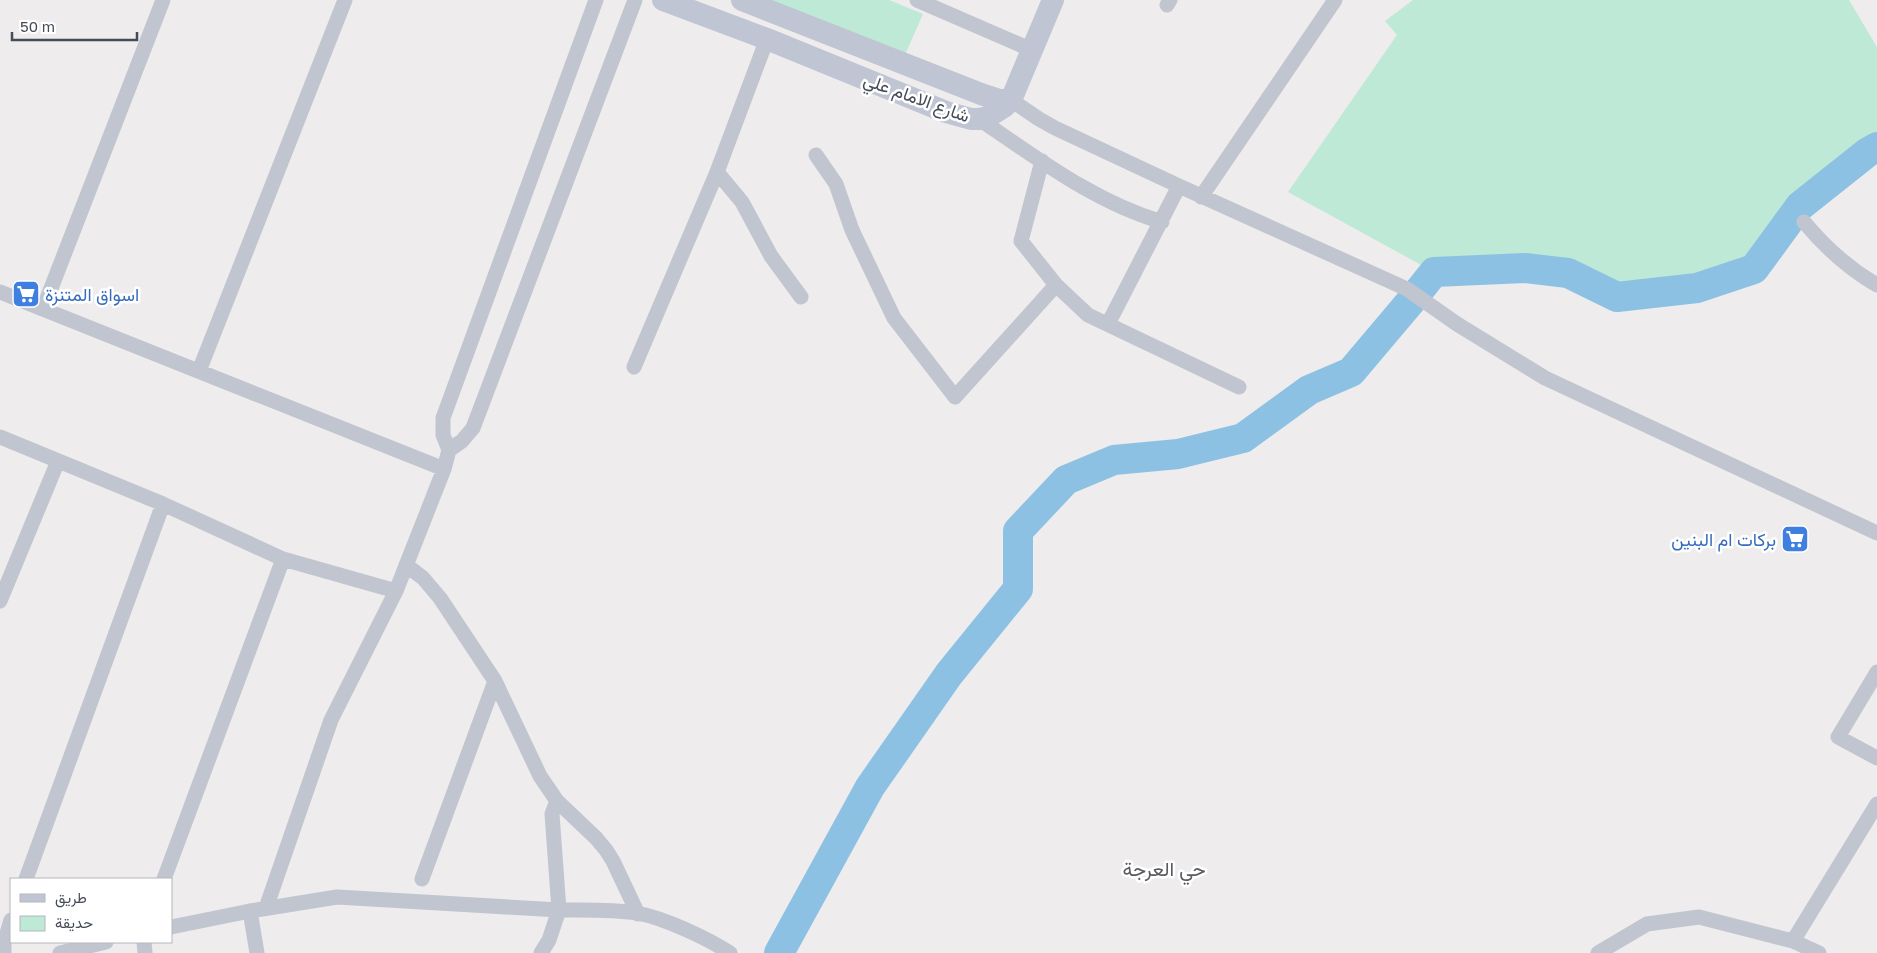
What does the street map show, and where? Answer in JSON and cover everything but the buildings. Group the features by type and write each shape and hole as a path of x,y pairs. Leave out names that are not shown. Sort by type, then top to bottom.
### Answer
{"street":[{"path":"43,309 163,0"},
{"path":"199,371 345,0"},
{"path":"266,908 331,720 396,591 444,469 449,450 443,435 443,418 596,0"},
{"path":"449,450 462,441 473,428 635,0"},
{"name":"شارع الامام علي","path":"663,0 767,39 946,112 971,119 979,119 997,113 1011,100"},
{"path":"917,0 1032,50"},
{"path":"1053,0 1011,100 1039,119 1179,186 1407,289 1457,324 1545,378 1877,533"},
{"path":"1201,196 1335,0"},
{"name":"شارع الامام علي","path":"748,1 981,94 999,100 1011,100"},
{"path":"634,367 717,172 767,39"},
{"path":"979,119 1104,200 1162,222"},
{"path":"816,155 836,184 852,230 894,318 955,397 1056,285"},
{"path":"1042,161 1021,241 1056,285 1088,315 1239,387"},
{"path":"717,172 742,202 771,256 801,298"},
{"path":"1108,324 1179,186"},
{"path":"1804,222 1820,241 1857,274 1877,286"},
{"path":"0,292 444,469"},
{"path":"0,437 163,504 284,559 396,591"},
{"path":"0,601 58,461"},
{"path":"26,878 163,504"},
{"path":"164,878 284,559"},
{"path":"406,565 423,578 436,592 495,681 540,776 557,801 606,850 638,914"},
{"path":"1877,672 1838,736 1877,758"},
{"path":"422,878 495,681"},
{"path":"542,953 549,940 559,910 552,821 552,814 557,801"},
{"path":"1793,941 1877,804"},
{"path":"172,927 266,908 337,897 638,914 684,929 730,953"},
{"path":"250,911 257,953"},
{"path":"1598,953 1647,924 1699,917 1793,941 1818,953"},
{"path":"4,953 4,943 10,923"},
{"path":"60,953 102,943"}],"green space":[{"path":"770,0 889,0 923,14 904,57"},
{"path":"1413,0 1849,0 1877,47 1877,147 1868,152 1800,206 1754,269 1697,288 1617,297 1568,273 1525,268 1434,272 1288,192 1397,35 1385,21"}],"waterway":[{"path":"1418,292 1434,272 1525,268 1568,273 1617,297 1697,288 1754,269 1800,206 1868,152 1877,147"},
{"path":"779,953 870,787 949,674 1018,589 1018,531 1066,480 1114,460 1178,454 1243,438 1309,390 1351,372 1411,301"}],"place":[{"name":"اسواق المتنزة","path":"26,294"},
{"name":"بركات ام البنين","path":"1795,539"}],"district":[{"name":"حي العرجة","path":"1164,868"}]}
